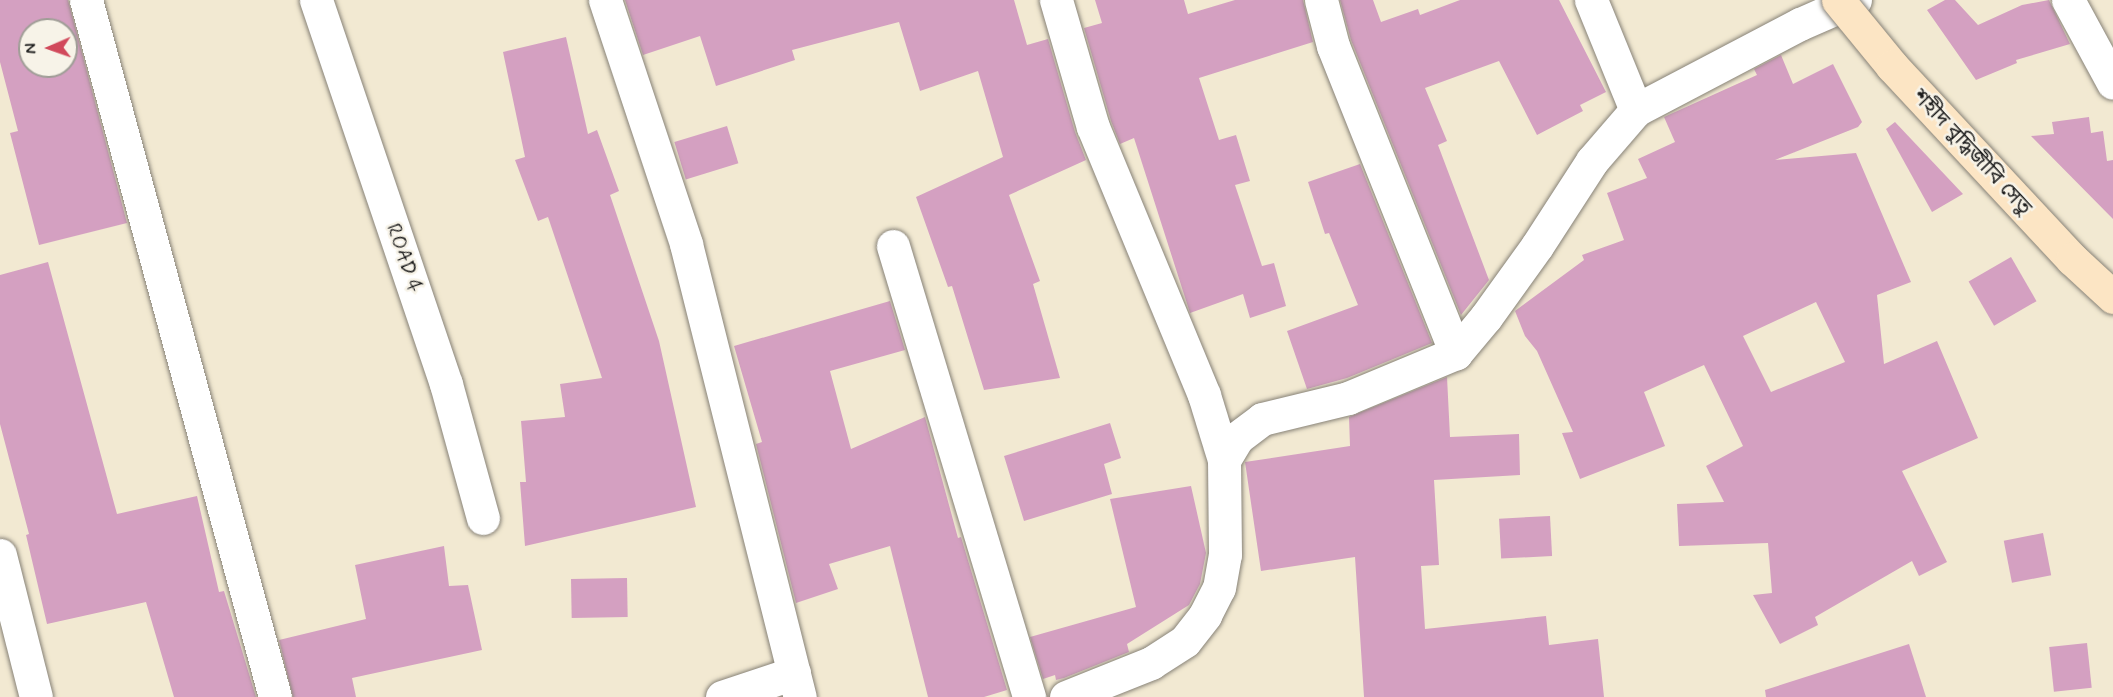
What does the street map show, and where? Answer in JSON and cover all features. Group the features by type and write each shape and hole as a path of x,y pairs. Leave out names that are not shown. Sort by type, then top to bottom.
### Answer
{"main road":[{"name":"শহীদ বুদ্ধিজীবি সেতু","path":"1838,0 1892,66 2072,259 2113,297"}],"street":[{"path":"86,0 274,697"},
{"name":"ROAD 4","path":"316,0 446,384 483,518"},
{"path":"604,0 686,244 797,685 722,697"},
{"path":"1056,0 1093,127 1204,395 1224,460 1225,555 1220,588 1205,615 1185,641 1151,663 1066,697"},
{"path":"1321,0 1333,46 1456,353"},
{"path":"1591,0 1636,110"},
{"path":"1224,460 1237,438 1262,419 1347,398 1456,353 1486,317 1537,246 1592,161 1636,110 1800,24 1855,0"},
{"path":"2068,0 2113,83"},
{"path":"893,246 1029,697"},
{"path":"0,555 36,697"}],"building":[{"path":"0,0 68,0 73,18 18,18 18,78 78,78 78,38 127,223 39,245 10,133 18,131 0,62"},
{"path":"625,0 1014,0 1027,45 1048,39 1075,132 1086,160 1009,195 1040,281 1033,284 1060,378 984,390 952,286 948,287 916,197 1003,157 978,71 920,91 899,22 792,50 795,60 716,86 700,36 643,55"},
{"path":"1095,0 1184,0 1188,14 1235,0 1303,0 1313,42 1199,78 1219,140 1236,135 1250,181 1235,185 1262,266 1274,263 1286,306 1250,318 1243,294 1190,313 1134,138 1120,144 1111,121 1084,28 1102,23"},
{"path":"1340,0 1373,0 1381,22 1418,9 1420,15 1460,0 1559,0 1606,92 1580,105 1583,111 1537,135 1499,61 1425,88 1447,141 1438,145 1489,280 1461,315 1351,40"},
{"path":"1945,0 1955,0 1978,25 2022,5 2049,0 2070,44 2016,60 2017,63 1976,80 1927,10"},
{"path":"566,37 588,134 597,130 619,191 610,195 659,341 696,507 525,546 520,482 526,482 521,421 565,417 560,384 602,378 548,217 538,221 515,160 525,157 503,52"},
{"path":"1781,55 1793,84 1833,64 1862,122 1858,127 1775,160 1856,153 1911,282 1877,295 1884,364 1937,341 1978,438 1902,471 1947,562 1919,576 1912,561 1815,617 1818,625 1780,644 1753,595 1772,593 1768,543 1679,546 1677,504 1724,502 1706,466 1743,446 1704,365 1644,392 1665,446 1580,479 1562,433 1573,432 1537,351 1525,336 1515,311 1584,260 1582,255 1624,240 1607,193 1647,178 1638,159 1675,142 1664,117 1757,75 1754,69","holes":["1816,302 1845,362 1771,392 1743,336"]},
{"path":"2089,117 2091,133 2103,131 2107,161 2113,160 2113,219 2031,136 2054,134 2052,122"},
{"path":"1895,122 1963,194 1932,212 1886,129"},
{"path":"727,126 738,163 686,179 674,142"},
{"path":"1360,164 1432,343 1347,378 1307,389 1287,331 1358,305 1329,233 1325,234 1308,182"},
{"path":"2011,257 2036,301 1994,326 1969,282"},
{"path":"48,262 117,514 197,496 219,592 224,591 256,697 174,697 146,602 47,624 26,535 29,534 0,424 0,275"},
{"path":"890,301 905,350 830,371 851,449 925,417 958,538 961,537 1007,690 984,697 928,697 890,546 829,564 838,589 796,603 756,444 762,442 734,346"},
{"path":"1447,377 1450,437 1519,434 1520,475 1434,480 1439,565 1421,566 1425,629 1546,616 1549,645 1598,639 1604,697 1364,697 1355,557 1261,571 1245,462 1350,446 1349,417"},
{"path":"1110,423 1121,458 1104,464 1112,494 1024,521 1004,456"},
{"path":"1191,486 1206,553 1200,584 1189,605 1127,644 1129,652 1064,678 1056,680 1055,675 1043,679 1030,637 1136,607 1110,499"},
{"path":"1550,516 1552,556 1501,559 1499,519"},
{"path":"2043,533 2051,575 2012,583 2004,541"},
{"path":"444,546 449,586 468,585 482,650 352,678 356,697 293,697 279,640 366,619 355,565"},
{"path":"627,578 628,617 572,618 571,579"},
{"path":"2087,643 2092,688 2054,692 2049,647"},
{"path":"1909,644 1926,697 1766,697 1765,690"}]}
